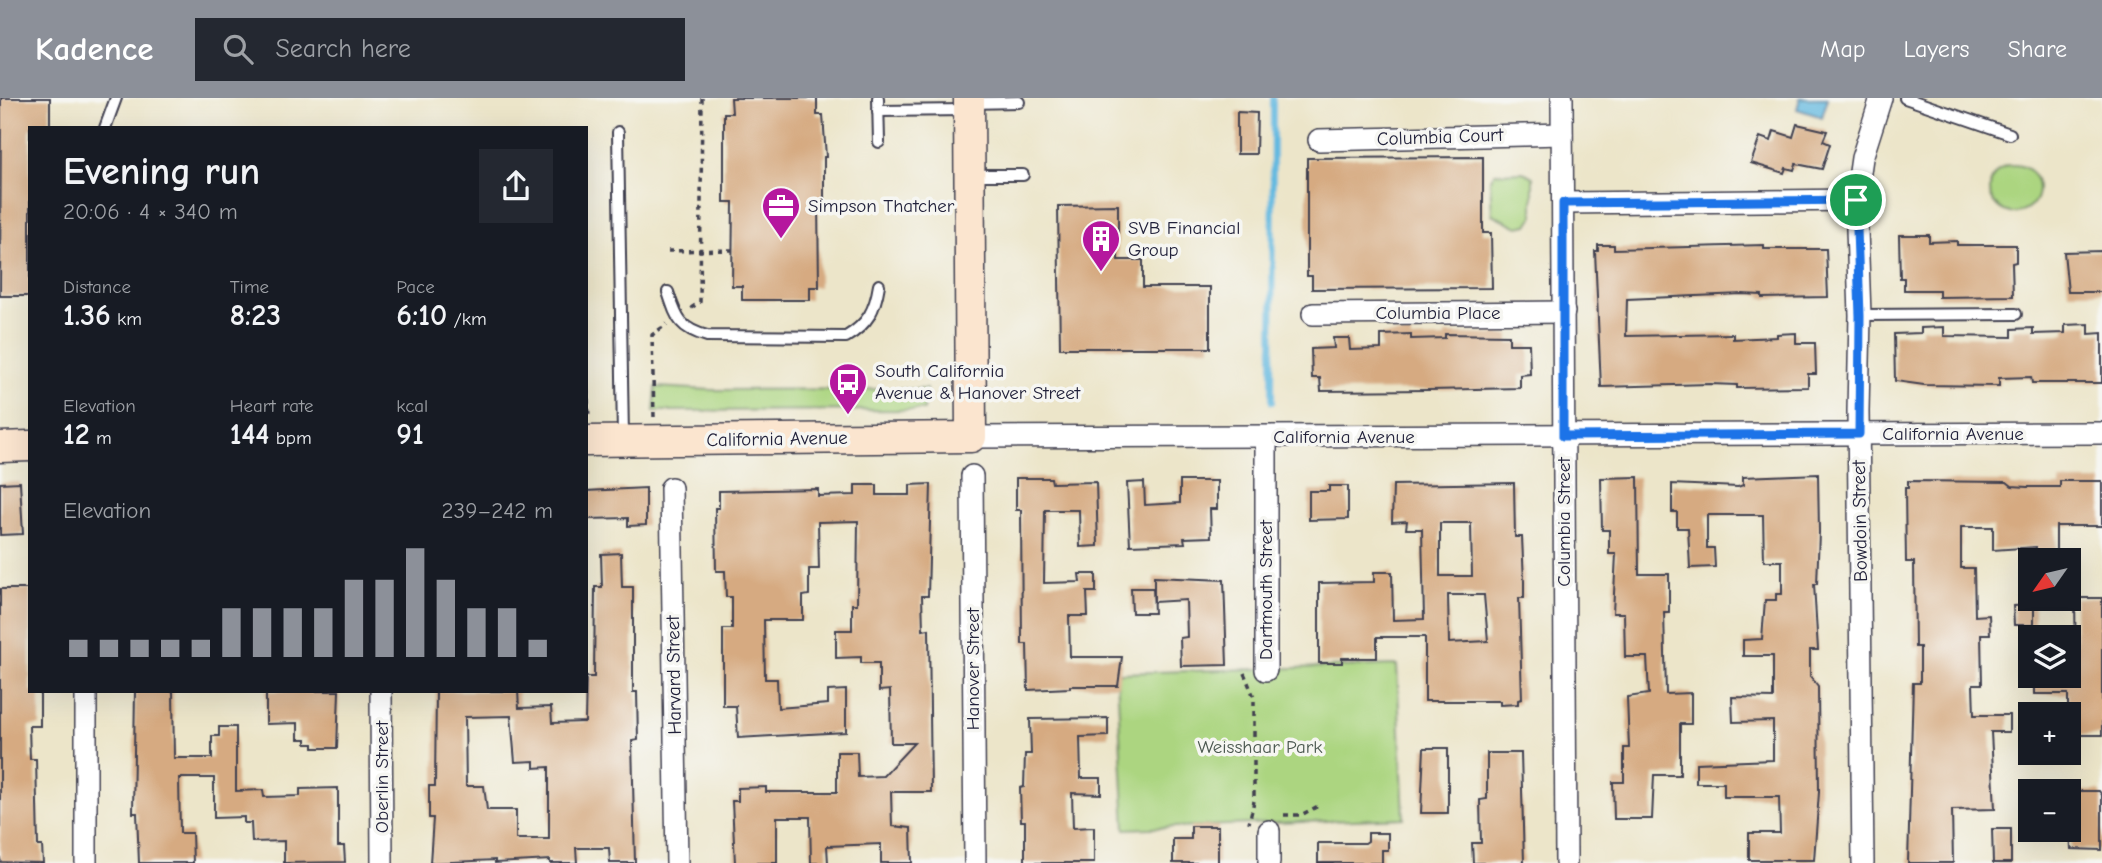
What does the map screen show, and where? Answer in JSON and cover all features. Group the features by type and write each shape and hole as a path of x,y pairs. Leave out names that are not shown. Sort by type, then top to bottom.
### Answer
{"street":[{"name":"Columbia Street","path":"1562,98 1566,863"},
{"name":"Bowdoin Street","path":"1863,863 1860,316 1856,200 1862,158 1881,98"},
{"path":"969,104 971,437"},
{"name":"Columbia Court","path":"1319,140 1562,134"},
{"path":"1563,203 1856,200"},
{"name":"Columbia Place","path":"1313,314 1564,312"},
{"name":"California Avenue","path":"588,441 2102,433"},
{"name":"Dartmouth Street","path":"1266,437 1266,670"},
{"path":"0,447 28,446"},
{"name":"Hanover Street","path":"972,475 975,863"},
{"name":"Harvard Street","path":"671,488 677,863"},
{"path":"86,693 86,863"},
{"name":"Oberlin Street","path":"381,693 382,863"},
{"path":"1269,821 1269,863"}],"lane":[{"path":"106,126 116,98"},
{"path":"878,98 879,142"},
{"path":"1905,98 2010,134"},
{"path":"878,111 1019,102"},
{"path":"618,132 623,440"},
{"path":"970,175 1023,175"},
{"path":"668,292 676,318 689,331 707,336 846,337 863,327 875,307 879,285"},
{"path":"1860,316 2016,314"}],"path":[{"path":"654,440 652,335 700,302 702,98"},
{"path":"668,251 733,250"},
{"name":"Dartmouth Street","path":"1250,816 1254,801 1254,697 1243,676 1245,670 1266,670"},
{"path":"1269,821 1250,816 1247,832 1269,821 1301,815 1320,805"}],"green space":[{"path":"2014,165 2031,172 2038,189 2031,206 2014,213 1997,206 1990,189 1997,172"},
{"path":"1524,172 1533,177 1533,217 1528,225 1518,227 1492,214 1490,180 1495,173"},
{"path":"656,387 711,390 926,389 924,410 654,411"},
{"name":"Weisshaar Park","path":"1397,665 1404,818 1125,829 1117,677 1120,673"}],"water":[{"path":"1800,98 1828,98 1822,117 1797,109"}],"building":[{"path":"1,98 50,98 50,126 28,126 28,296 0,296"},
{"path":"731,98 817,98 817,115 823,115 826,157 824,202 818,202 819,287 810,287 810,300 742,300 742,286 732,286 733,202 724,202 724,113 732,113"},
{"path":"1237,112 1257,113 1256,154 1237,154"},
{"path":"1797,124 1827,131 1823,141 1830,144 1822,169 1796,164 1794,170 1786,168 1784,173 1751,163 1760,137 1771,141 1774,131 1793,137"},
{"path":"1483,157 1483,233 1491,233 1492,288 1312,289 1312,276 1307,276 1307,158"},
{"name":"SVB Financial Group","path":"1118,205 1118,260 1143,260 1143,287 1210,287 1210,348 1060,348 1058,206"},
{"path":"1899,235 1929,235 1929,242 1957,241 1957,245 2016,245 2016,262 2012,263 2013,296 1939,297 1939,290 1904,290 1904,278 1900,278"},
{"path":"1598,245 1614,245 1614,249 1764,245 1764,249 1826,249 1828,297 1762,298 1762,295 1742,294 1627,299 1626,336 1733,334 1733,339 1777,337 1777,334 1796,333 1796,343 1815,343 1816,374 1808,374 1808,387 1737,388 1737,385 1710,384 1601,387 1595,251 1598,251"},
{"path":"2102,251 2102,292 2068,292 2064,252"},
{"path":"2089,324 2089,334 2102,333 2102,383 2032,383 2031,377 1999,378 1999,386 1924,385 1895,381 1894,334 1921,333 1921,328 1944,327 1944,336 2012,337 2012,329 2033,328 2033,334 2065,333 2065,325"},
{"path":"1411,334 1411,339 1445,338 1445,334 1509,335 1509,344 1529,344 1530,374 1520,375 1520,388 1429,390 1321,391 1320,378 1312,378 1311,349 1334,348 1333,338 1349,338 1350,350 1381,349 1381,335"},
{"path":"1818,474 1819,532 1817,584 1814,584 1818,650 1810,650 1810,676 1818,686 1819,792 1814,860 1749,860 1749,833 1780,833 1779,797 1724,797 1724,783 1696,783 1696,763 1773,760 1773,721 1733,722 1732,697 1773,698 1773,656 1743,656 1743,640 1762,639 1765,600 1776,600 1776,594 1782,594 1782,561 1764,561 1763,515 1707,515 1707,548 1714,548 1715,567 1690,568 1688,528 1677,528 1677,512 1672,512 1672,484 1738,487 1743,485 1743,477"},
{"path":"1638,477 1639,574 1669,574 1669,612 1664,612 1666,694 1691,693 1691,724 1680,724 1680,775 1654,775 1652,819 1614,819 1613,782 1624,782 1624,748 1629,748 1627,697 1649,694 1647,657 1625,657 1624,613 1613,613 1616,554 1609,554 1609,530 1602,530 1601,478"},
{"path":"1016,478 1051,478 1052,483 1096,482 1098,546 1080,547 1079,510 1045,510 1044,583 1080,582 1079,574 1096,574 1096,592 1087,592 1088,616 1069,616 1070,657 1122,657 1118,686 1070,686 1028,690 1027,644 1022,644 1021,510 1016,510"},
{"path":"1180,481 1217,481 1217,509 1210,509 1211,537 1184,538 1185,543 1130,545 1127,483 1144,482 1145,505 1180,503"},
{"path":"1908,481 2007,482 2012,486 2060,487 2060,481 2102,481 2102,526 2056,526 2056,548 1993,550 1993,527 1961,527 1961,568 1974,568 1975,616 1989,615 1990,634 1981,634 1982,684 1973,684 1974,715 2009,715 2009,732 1991,732 1995,809 1952,810 1953,863 1908,863 1913,683 1920,683 1920,647 1915,647 1914,562 1906,562 1905,488 1908,488"},
{"path":"20,482 23,534 0,535 0,483"},
{"path":"1514,483 1515,537 1522,537 1524,582 1524,598 1519,598 1522,699 1518,700 1518,704 1500,705 1500,701 1425,701 1425,637 1377,637 1377,658 1342,658 1342,663 1319,663 1319,583 1374,582 1374,572 1392,572 1393,620 1424,619 1422,529 1406,529 1407,521 1392,522 1393,485","holes":["1440,523 1471,523 1472,576 1440,576","1448,595 1484,595 1488,641 1449,643"]},
{"path":"931,484 928,596 922,596 923,630 929,629 931,792 891,792 892,826 911,828 912,863 881,863 881,844 827,846 828,863 811,863 810,817 777,817 777,863 735,863 732,801 738,801 738,788 766,787 766,792 837,792 837,752 857,752 858,777 883,776 914,743 891,743 890,690 879,691 879,663 861,663 861,657 836,658 836,630 852,630 852,604 857,604 858,521 818,522 819,569 809,569 809,595 803,596 803,620 764,620 765,679 777,679 778,708 828,704 828,691 846,690 846,732 738,738 736,706 723,706 723,629 732,629 732,597 726,597 725,571 716,571 715,508 719,508 719,491 818,489 818,496 855,495 855,485 877,485 877,495 910,495 910,485"},
{"path":"1329,486 1348,486 1348,519 1309,520 1309,491 1329,491"},
{"path":"646,488 646,525 628,526 628,518 588,519 588,491"},
{"path":"621,553 622,587 633,587 633,692 637,692 638,740 632,741 635,863 610,863 609,848 576,848 577,863 550,863 550,860 495,863 495,860 430,863 433,818 429,818 429,786 435,786 436,693 518,693 519,708 551,707 552,723 585,722 588,677 594,677 595,587 602,587 601,554","holes":["511,716 515,762 534,761 534,768 549,767 549,839 516,839 516,810 487,810 484,786 466,786 465,717"]},
{"path":"1154,577 1224,580 1227,665 1181,666 1180,638 1187,637 1186,600 1154,602"},
{"path":"1131,588 1153,588 1154,613 1132,613"},
{"path":"0,589 28,589 28,693 40,693 40,726 29,726 30,759 36,759 38,846 42,846 43,863 1,862"},
{"path":"2081,598 2102,598 2102,735 2081,735 2081,702 2068,702 2068,694 2034,694 2034,688 2081,688 2081,625 2075,625 2075,611 2081,611"},
{"path":"2013,606 2018,606 2018,611 2034,611 2034,625 2014,625"},
{"path":"135,693 173,693 174,758 212,758 212,736 219,736 219,727 236,727 236,791 263,790 264,797 300,796 300,789 338,788 338,846 344,846 345,862 284,863 284,841 252,842 251,823 244,823 244,817 214,818 214,778 179,778 180,833 192,833 193,863 139,863 137,813 133,813"},
{"path":"266,693 339,693 337,748 313,748 313,744 306,744 306,739 298,739 298,723 266,724"},
{"path":"1108,718 1108,736 1080,737 1081,778 1101,778 1101,794 1072,793 1073,828 1094,827 1094,863 1025,863 1025,821 1021,821 1020,788 1024,787 1025,754 1031,754 1030,719"},
{"path":"1424,748 1448,748 1448,813 1421,813"},
{"path":"1487,753 1521,753 1524,863 1473,863 1472,843 1481,843 1480,800 1487,799"},
{"path":"2081,791 2099,791 2102,795 2102,850 2071,849 2071,842 2081,842"},
{"path":"1191,826 1218,826 1218,863 1173,863 1173,839 1191,839"},
{"path":"1992,829 2011,829 2011,863 1993,863"},
{"path":"1368,833 1388,833 1388,850 1382,850 1382,863 1318,863 1318,843 1365,843 1368,841"}],"waterway":[{"path":"1272,402 1273,98"}],"place":[{"name":"Simpson Thatcher","path":"781,240"},
{"name":"SVB Financial Group","path":"1101,273"},
{"name":"South California Avenue & Hanover Street","path":"848,416"}],"route":[{"path":"1856,200 1860,316 1859,434 1563,436 1563,203 1856,200"}]}
